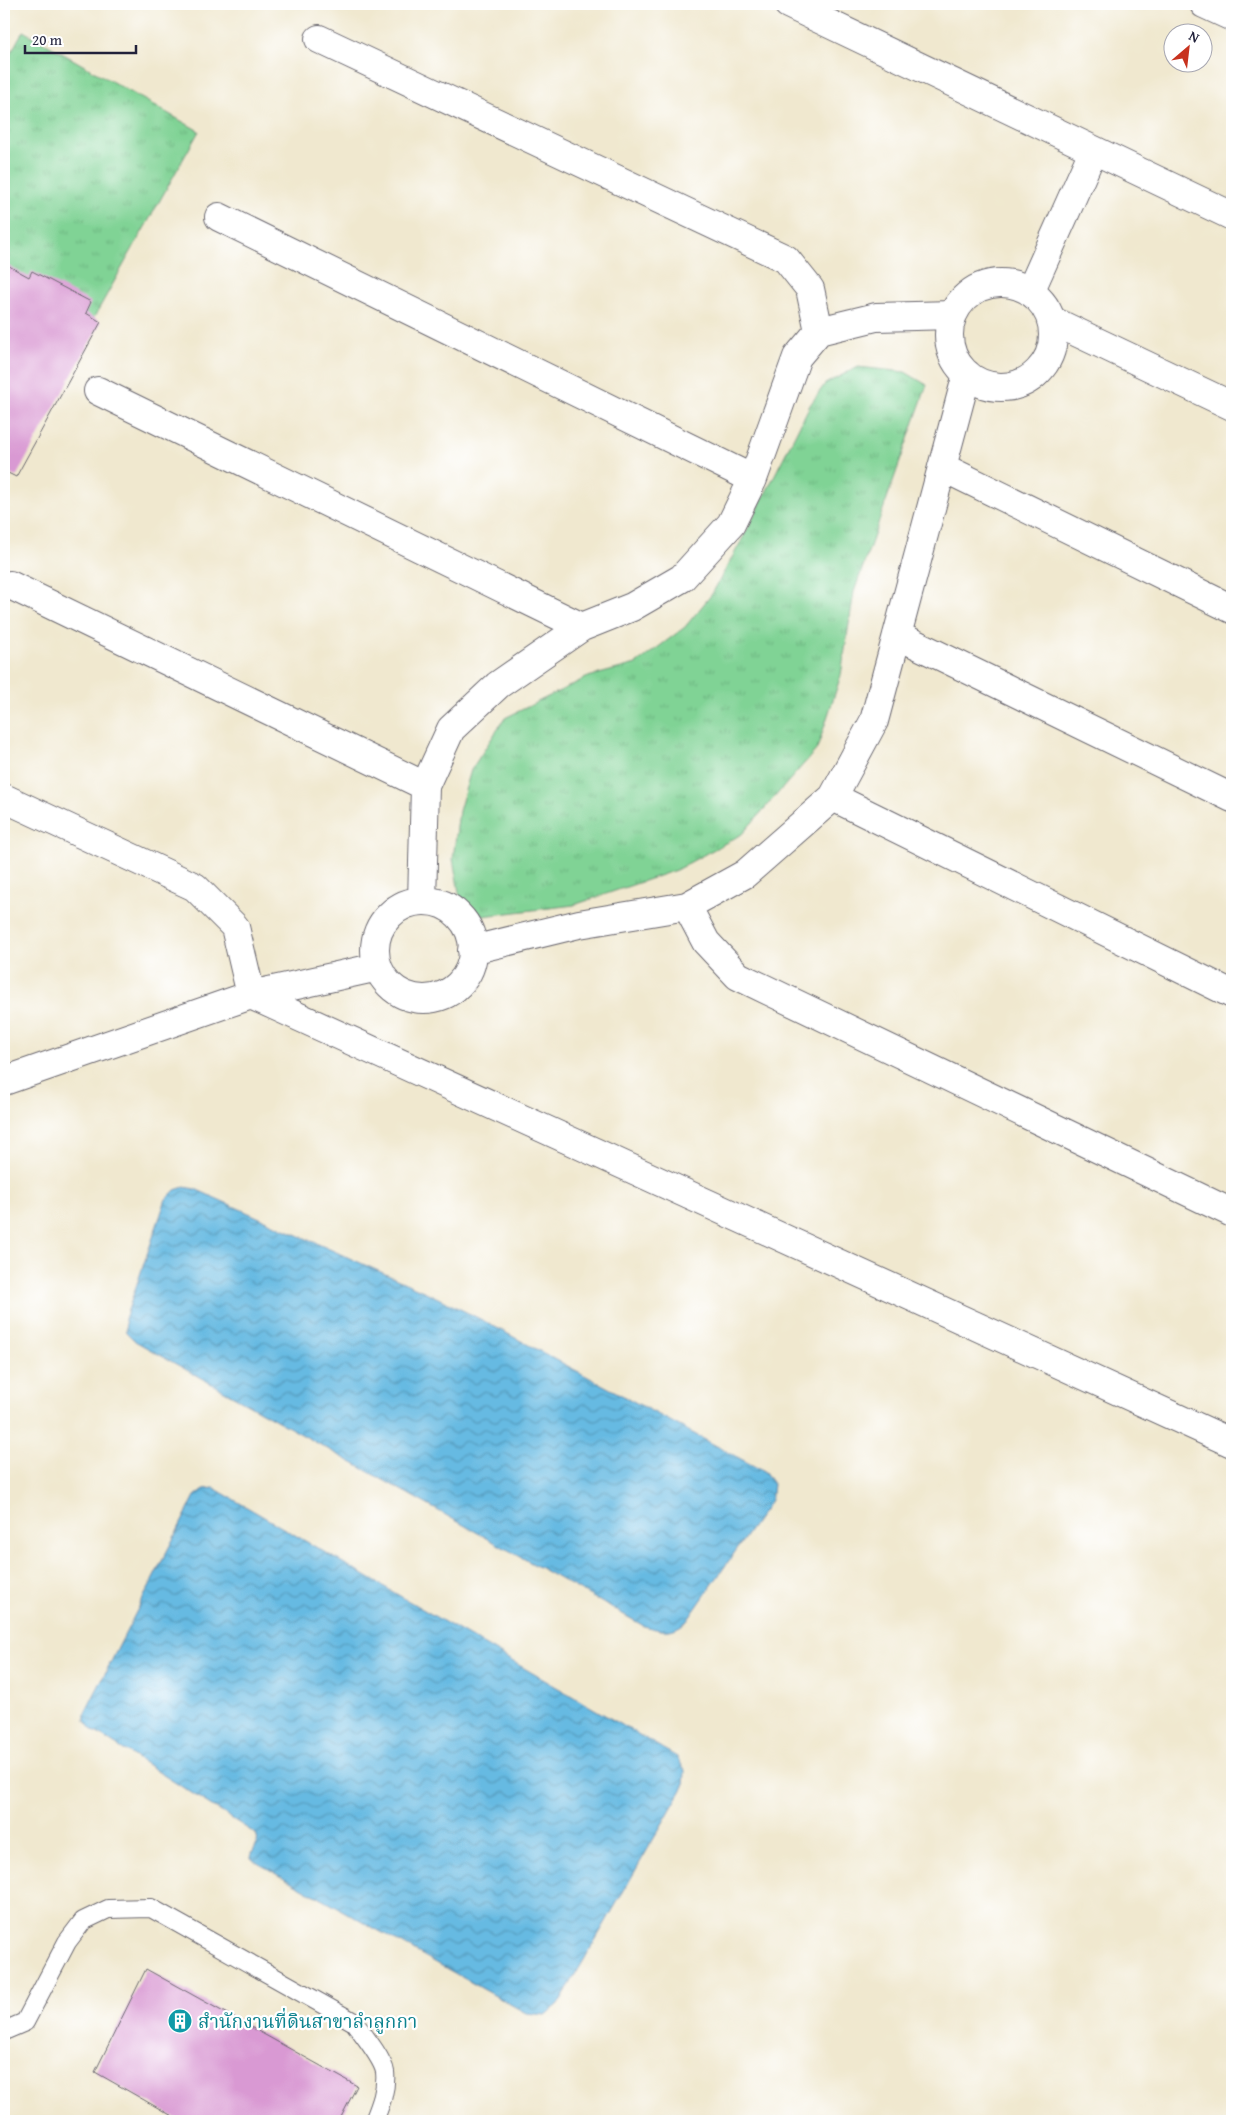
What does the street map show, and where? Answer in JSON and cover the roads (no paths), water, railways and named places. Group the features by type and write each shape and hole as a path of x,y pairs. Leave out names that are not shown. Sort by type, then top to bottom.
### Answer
{"street":[{"path":"788,4 1232,216"},
{"path":"1204,4 1232,17"},
{"path":"319,39 786,259 810,290 819,331"},
{"path":"1030,292 1093,151"},
{"path":"219,217 753,479"},
{"path":"1000,282 1014,284 1030,292 1044,304 1052,320 1054,335 1052,351 1045,364 1035,375 1023,383 993,387 967,374 956,362 949,330 953,315 960,302 972,292 985,285 1000,282"},
{"path":"422,901 425,786 451,729 498,685 582,627 632,607 682,578 731,524 753,479 797,356 819,331 876,317 953,315"},
{"path":"1052,320 1232,406"},
{"path":"472,950 579,924 687,906 744,874 833,797 874,721 967,374"},
{"path":"98,391 582,627"},
{"path":"942,467 1232,609"},
{"path":"10,585 425,786"},
{"path":"897,635 1232,798"},
{"path":"833,797 1232,994"},
{"path":"4,798 195,887 235,927 251,995"},
{"path":"422,901 439,904 454,912 465,924 472,940 473,957 467,973 457,986 442,996 426,999 411,998 396,991 385,981 378,967 375,952 376,937 383,923 393,912 406,904 422,901"},
{"path":"687,906 706,942 738,976 1232,1213"},
{"path":"4,1080 251,995 378,967"},
{"path":"251,995 1232,1443"}],"lane":[{"path":"4,2031 25,2022 67,1942 83,1921 108,1909 151,1908 354,2022 368,2041 385,2071 383,2101 374,2121"}],"water":[{"path":"184,1187 195,1189 430,1294 482,1320 765,1472 773,1484 771,1500 687,1621 671,1630 644,1626 135,1341 126,1332 125,1319 166,1199 175,1190"},
{"path":"214,1488 677,1757 685,1771 684,1786 558,2005 545,2015 526,2013 254,1861 251,1858 257,1843 256,1834 91,1729 85,1721 85,1713 195,1496 204,1489"}],"place":[{"name":"สำนักงานที่ดินสาขาลำลูกกา","path":"180,2021"}]}
